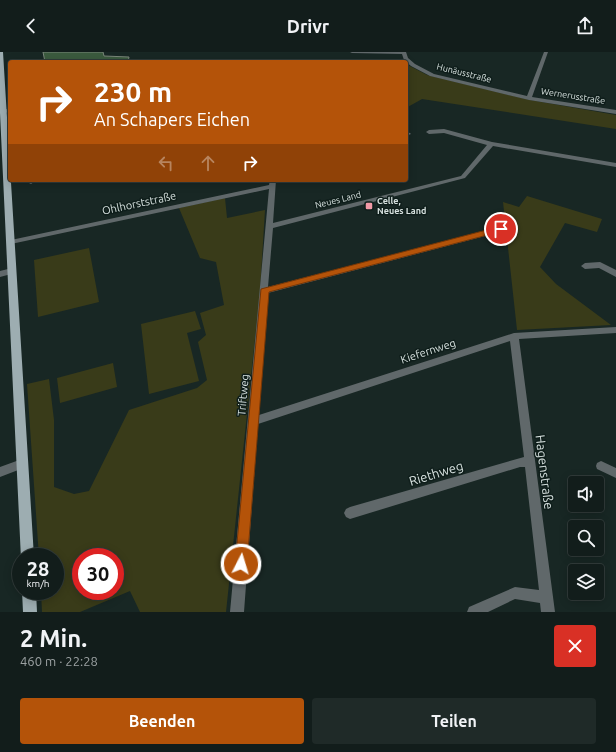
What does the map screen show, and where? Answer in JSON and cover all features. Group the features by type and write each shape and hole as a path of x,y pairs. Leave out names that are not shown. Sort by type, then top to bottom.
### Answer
{"main road":[{"path":"0,52 7,109 8,142"},
{"path":"9,182 12,271 27,548"},
{"path":"29,600 30,612"}],"street":[{"path":"352,52 404,52"},
{"name":"Wernerusstraße","path":"546,52 529,98 616,112"},
{"name":"Hunäusstraße","path":"408,61 427,73 529,98"},
{"path":"429,132 444,131 492,144 616,165"},
{"name":"Neues Land","path":"268,228 463,177 492,144"},
{"name":"Ohlhorststraße","path":"11,242 273,183"},
{"name":"Triftweg","path":"237,612 268,228 273,183"},
{"path":"264,291 501,229"},
{"path":"585,266 600,265 616,274"},
{"path":"0,274 12,271"},
{"name":"Kiefernweg","path":"253,421 514,336 616,330"},
{"name":"Hagenstraße","path":"514,336 548,612"},
{"name":"Riethweg","path":"350,513 520,462 530,462"},
{"path":"0,472 22,464"},
{"path":"600,466 616,473"},
{"path":"474,612 515,593 546,597"}],"green space":[{"path":"408,65 427,75 530,100 616,115 616,129 422,99 408,107"},
{"path":"527,196 602,219 597,232 565,223 540,267 556,284 611,325 517,330 503,202 519,207"},
{"path":"225,198 227,218 265,210 260,291 226,612 140,612 130,591 124,594 124,548 72,548 72,600 109,600 80,612 42,612 41,600 64,600 64,548 38,548 27,384 49,379 54,420 54,487 74,494 89,491 129,410 197,388 207,380 198,342 206,335 200,313 224,305 216,262 200,258 179,208"},
{"path":"89,248 99,302 38,317 34,260"},
{"path":"195,311 201,329 187,333 199,381 149,394 141,324"},
{"path":"113,363 117,387 60,403 57,378"}],"building":[{"path":"43,52 103,52 104,56 129,57 128,60 45,60"}],"place":[{"name":"Celle, Neues Land","path":"369,206"}],"route":[{"path":"241,564 264,291 501,229"}]}
